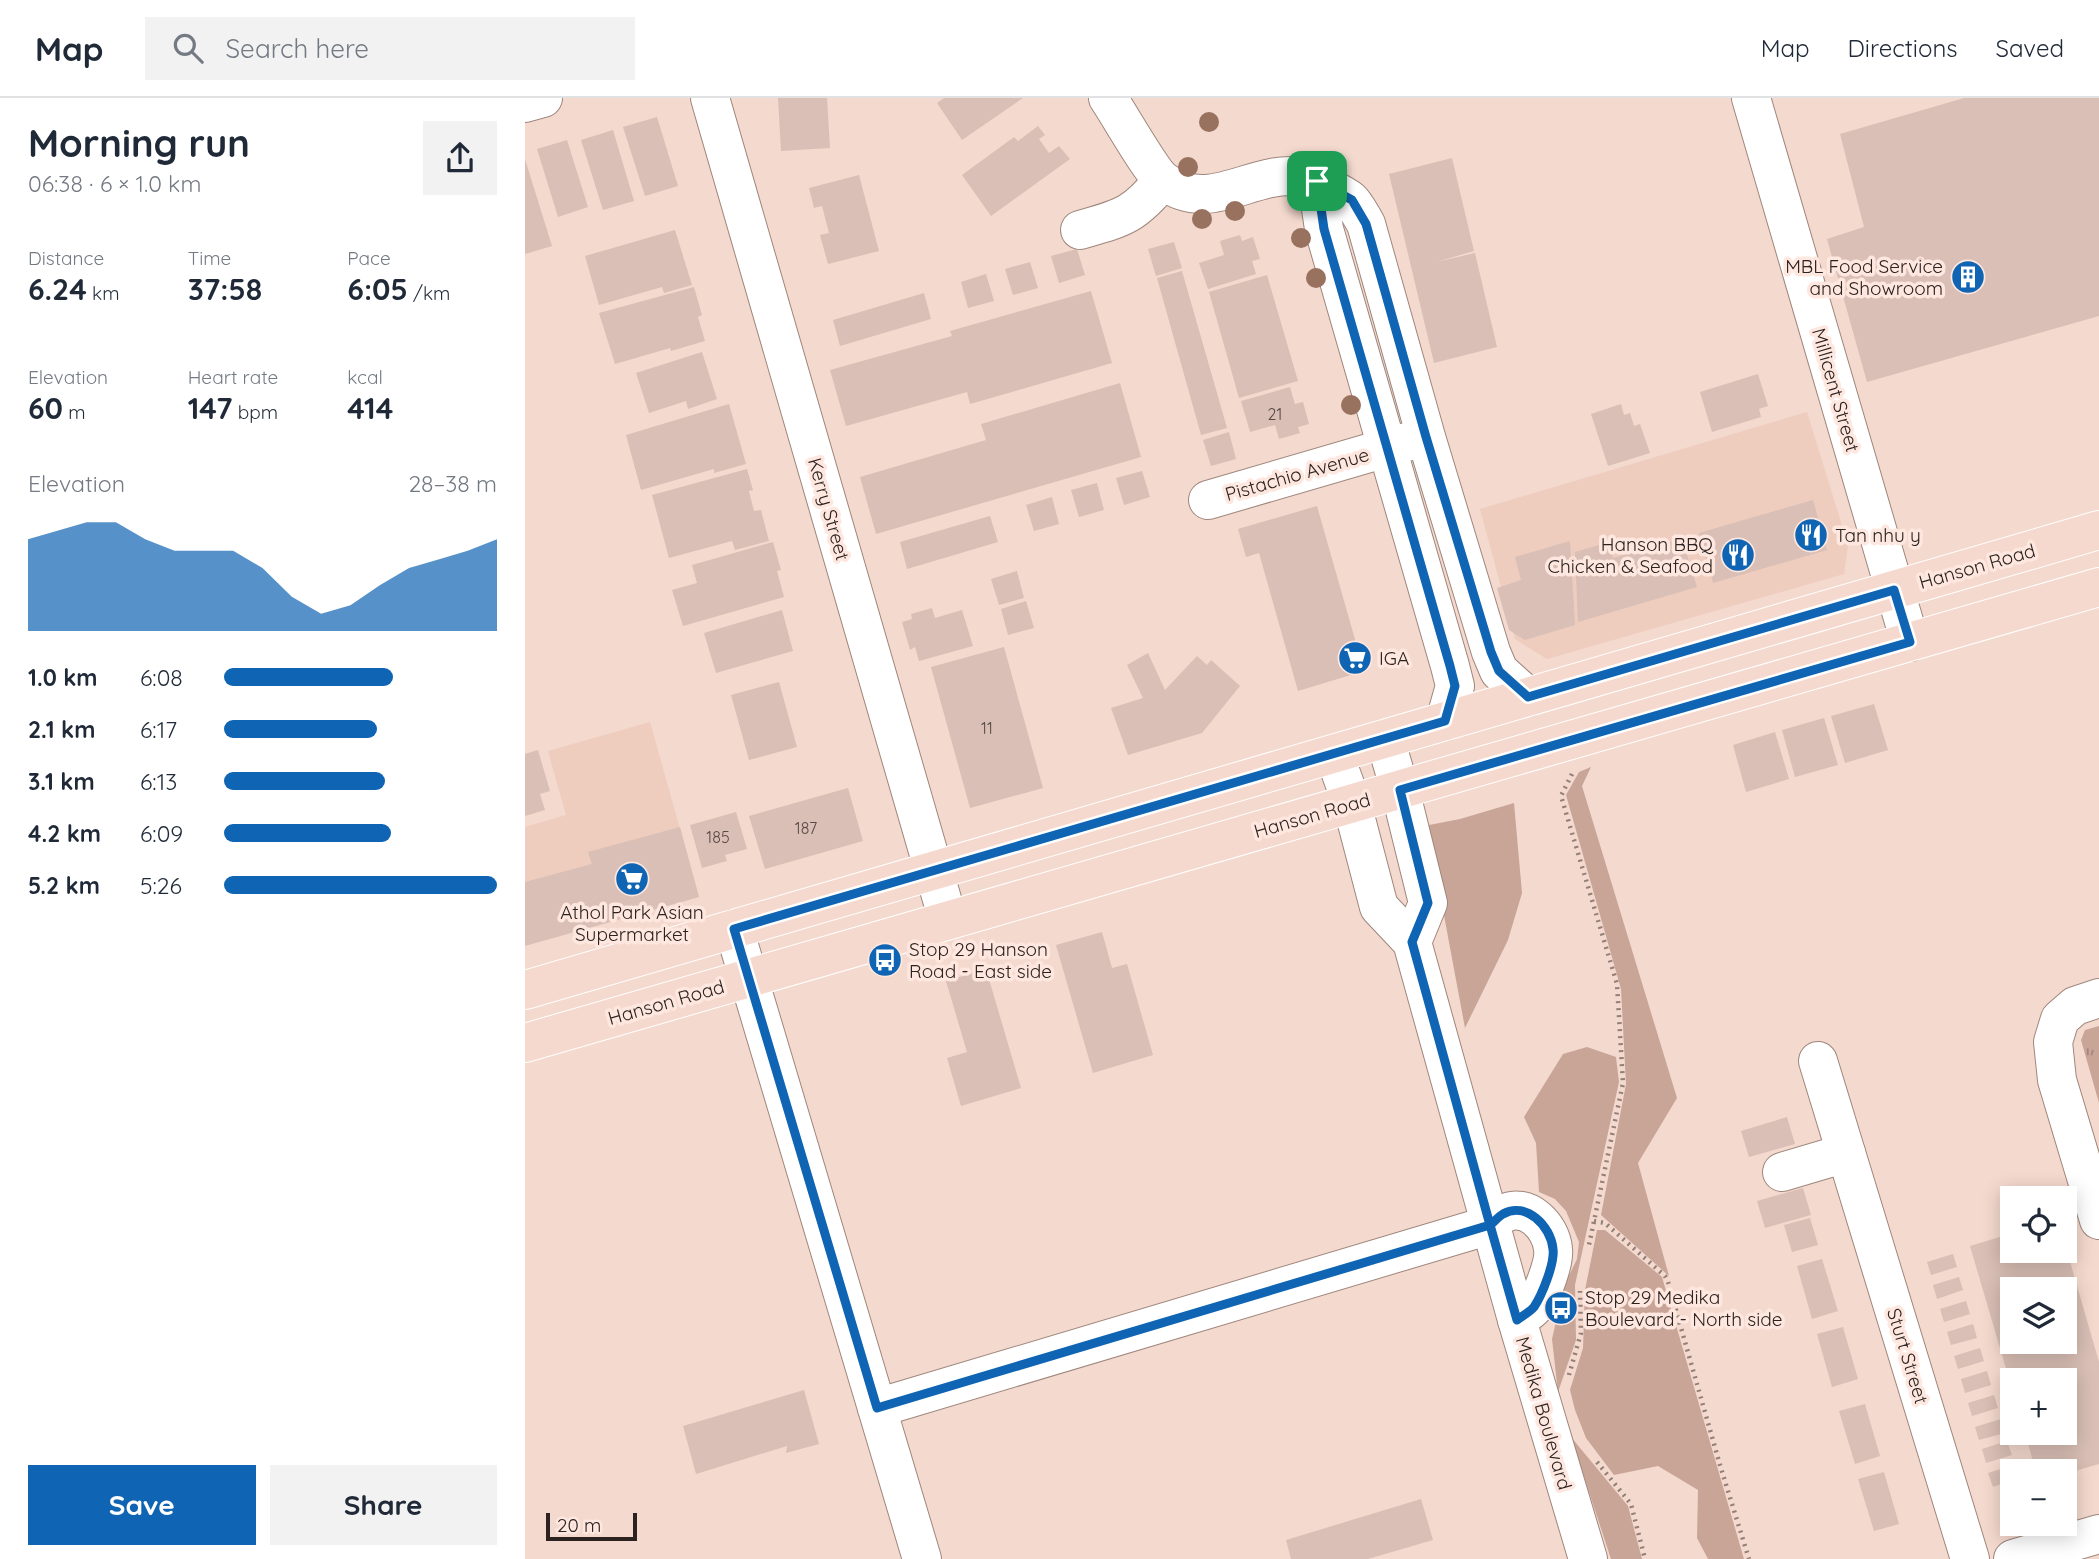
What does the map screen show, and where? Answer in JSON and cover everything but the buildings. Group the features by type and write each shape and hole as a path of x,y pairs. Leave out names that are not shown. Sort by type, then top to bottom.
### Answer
{"main road":[{"name":"Hanson Road","path":"525,990 2099,530"},
{"name":"Hanson Road","path":"525,1043 2099,587"}],"street":[{"path":"525,103 543,98"},
{"name":"Kerry Street","path":"710,98 948,920"},
{"path":"1108,98 1162,181 1178,190 1208,195 1261,180 1295,176 1317,181 1352,200 1366,224 1426,437 1491,652 1499,671 1528,697"},
{"name":"Millicent Street","path":"1751,98 1910,642"},
{"path":"1080,230 1119,219 1143,204 1162,181"},
{"path":"1317,181 1324,229 1455,686 1445,721"},
{"name":"Pistachio Avenue","path":"1208,500 1426,437"},
{"path":"1385,739 1428,903 1412,942"},
{"name":"Medika Boulevard","path":"1334,754 1352,804 1378,907 1412,942 1517,1320 1588,1559"},
{"path":"734,929 922,1559"},
{"path":"2099,998 2075,1006 2060,1020 2053,1042 2057,1080 2099,1220"},
{"name":"Sturt Street","path":"1818,1061 1970,1559"},
{"path":"1782,1172 1846,1153"},
{"path":"877,1408 1490,1225 1503,1214 1518,1210 1530,1213 1547,1230 1554,1250 1549,1273 1534,1308 1517,1320"},
{"path":"2013,1559 2084,1545"}],"path":[{"path":"1575,768 1561,796 1616,984 1623,1083 1586,1256"},
{"path":"1594,1221 1605,1223 1665,1276 1668,1282 1749,1559"},
{"path":"1566,1385 1580,1343 1581,1280"},
{"path":"1594,1458 1631,1504 1645,1559"}],"shaded area":[{"path":"1807,412 1848,545 1844,574 1547,659 1515,639 1480,509"},
{"path":"650,722 699,897 525,945 525,827 566,815 548,751"}],"green space":[{"path":"1591,767 1582,786 1677,1098 1638,1163 1669,1276 1601,1215 1626,1084 1621,989 1566,795 1579,772"},
{"path":"1514,803 1522,893 1508,940 1465,1028 1424,826 1460,819"},
{"path":"2099,1026 2099,1103 2081,1040 2085,1030"},
{"path":"1587,1047 1616,1057 1619,1082 1575,1285 1576,1340 1558,1392 1552,1339 1564,1286 1577,1259 1579,1242 1566,1211 1555,1199 1539,1192 1536,1143 1524,1117 1563,1054"},
{"path":"1597,1230 1605,1230 1662,1277 1744,1559 1708,1559 1697,1538 1698,1490 1658,1466 1614,1475 1586,1438 1570,1390 1583,1348 1585,1290"},
{"path":"1571,1437 1628,1506 1642,1559 1611,1559"}],"place":[{"name":"MBL Food Service and Showroom","path":"1968,277"},
{"name":"Tan nhu y","path":"1811,535"},
{"name":"Hanson BBQ Chicken & Seafood","path":"1738,555"},
{"name":"IGA","path":"1355,658"},
{"name":"Athol Park Asian Supermarket","path":"632,879"},
{"name":"Stop 29 Hanson Road - East side","path":"885,960"},
{"name":"Stop 29 Medika Boulevard - North side","path":"1561,1308"}],"route":[{"path":"1317,181 1324,229 1455,686 1445,721 734,929 877,1408 1490,1225 1517,1320 1534,1308 1549,1273 1554,1250 1547,1230 1530,1213 1518,1210 1503,1214 1490,1225 1412,942 1428,903 1400,790 1910,642 1894,590 1528,697 1499,671 1491,652 1426,437 1366,224 1352,200 1317,181"}]}
